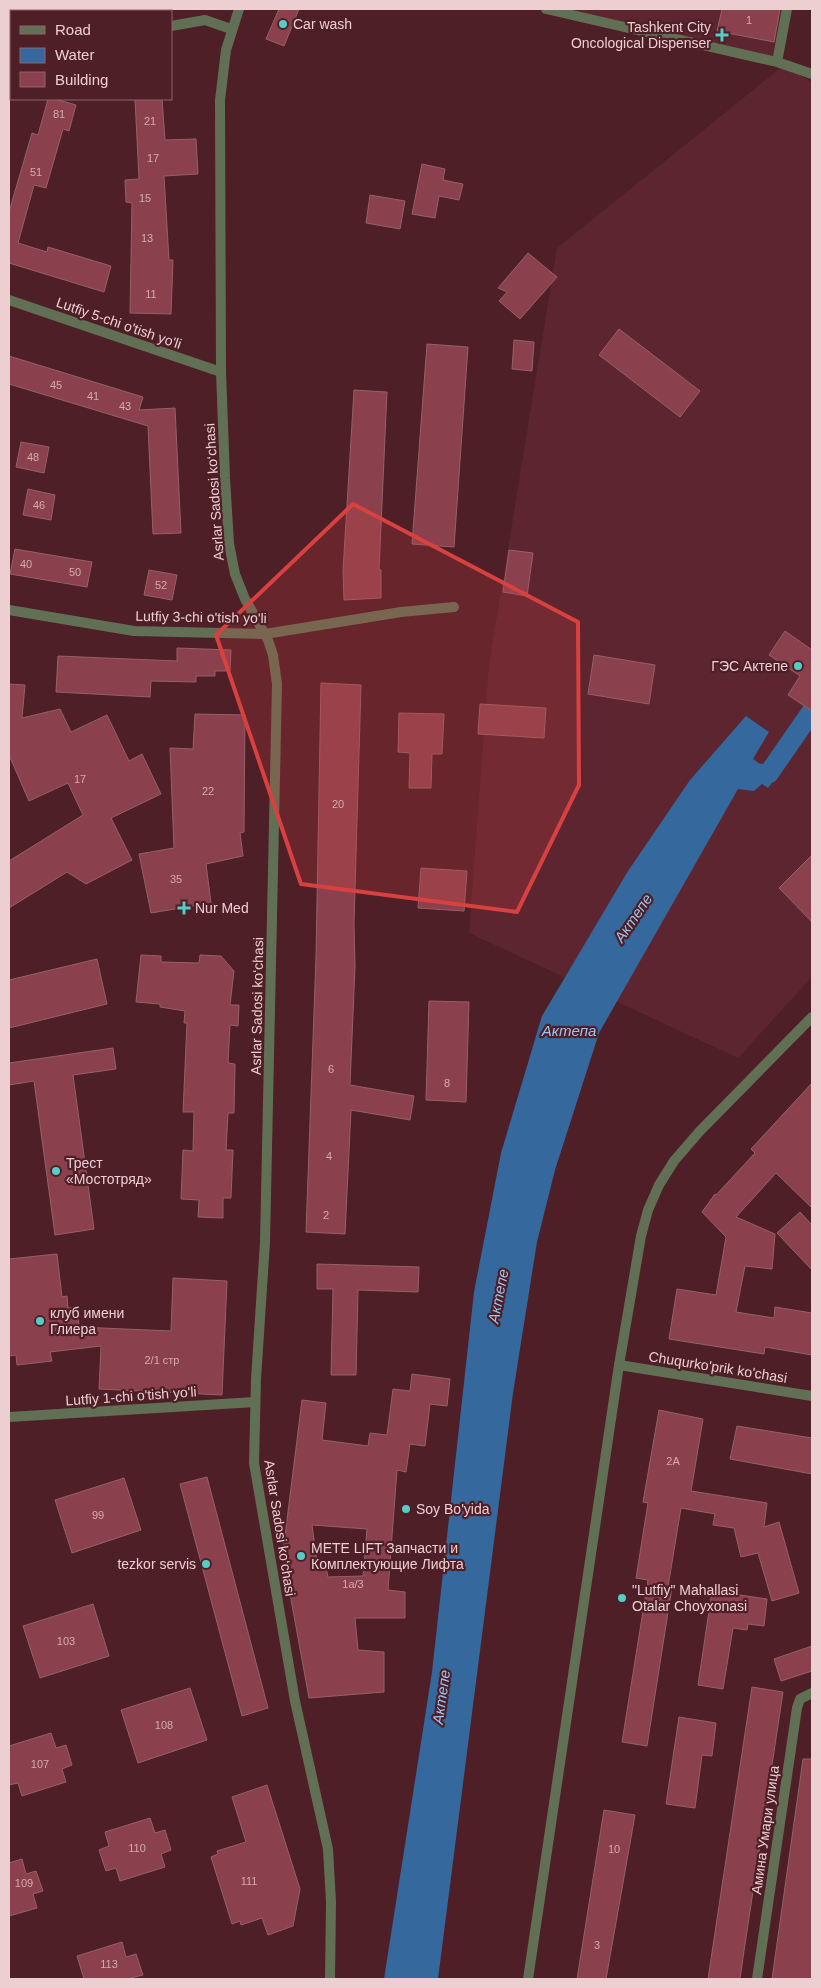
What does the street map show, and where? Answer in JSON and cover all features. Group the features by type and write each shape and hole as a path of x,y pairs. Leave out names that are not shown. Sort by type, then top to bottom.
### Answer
{"street":[{"name":"Asrlar Sadosi ko‘chasi","path":"239,9 231,29 226,50 220,100 221,372 225,478 232,560 235,574 273,654 276,669 277,704 266,1242 255,1402 254,1463 256,1484 295,1700 328,1849 331,1902 330,1979"},
{"path":"546,9 777,62 812,74"},
{"path":"777,62 787,9"},
{"path":"172,26 205,20 231,29"},
{"name":"Lutfiy 5-chi o'tish yo'li","path":"9,300 221,372"},
{"name":"Lutfiy 3-chi o'tish yo'li","path":"9,610 134,631 265,634 401,612 454,607"},
{"path":"528,1979 619,1365 641,1236 648,1210 659,1184 686,1146 812,1017"},
{"name":"Chuqurko'prik ko'chasi","path":"619,1365 812,1396"},
{"name":"Lutfiy 1-chi o'tish yo'li","path":"9,1417 255,1402"},
{"name":"Амина Умари улица","path":"757,1979 797,1708 800,1699 812,1693"}],"highlighted area":[{"path":"353,504 578,622 579,785 517,912 301,884 216,635"}],"shaded area":[{"path":"9,9 167,9 10,10 9,42"},
{"name":"Tashkent City Oncological Dispenser","path":"546,9 787,9 777,62"},
{"path":"783,66 812,82 812,977 738,1058 469,933 489,665 557,248"}],"water":[{"name":"Актепа","path":"746,716 769,732 753,759 763,766 771,754 785,765 768,788 762,784 754,791 738,789 599,1033 555,1170 537,1242 513,1393 438,1979 384,1979 432,1672 474,1292 501,1153 542,1016 628,871 690,780"}],"building":[{"name":"Car wash","path":"279,9 299,9 284,46 266,39"},
{"path":"722,9 780,9 774,42 717,31"},
{"path":"48,100 58,100 76,105 69,131 63,129 46,188 34,185 18,243 47,252 48,247 111,266 104,292 9,263 9,212 32,133 38,135"},
{"path":"135,100 162,100 165,140 196,139 198,174 164,176 169,260 173,260 171,314 130,313 132,203 126,202 125,180 139,179"},
{"path":"422,164 445,169 443,180 463,184 459,200 439,196 435,218 412,214"},
{"path":"370,195 405,201 400,229 366,223"},
{"path":"528,253 557,277 520,319 499,301 507,292 498,288"},
{"path":"619,329 700,391 680,417 599,355"},
{"path":"514,340 534,342 532,371 512,369"},
{"path":"427,344 468,347 454,547 412,544"},
{"path":"9,356 143,397 139,410 175,408 181,533 153,534 148,426 9,384"},
{"path":"354,390 387,392 379,570 381,570 381,598 344,600 343,571"},
{"path":"21,442 49,447 44,473 16,467"},
{"path":"28,489 55,495 51,520 23,515"},
{"path":"15,549 92,562 87,587 10,574"},
{"path":"509,550 533,553 527,596 503,592"},
{"path":"149,570 177,575 172,600 144,595"},
{"name":"ГЭС Актепe","path":"785,631 812,650 812,711 788,695 800,676 769,655"},
{"path":"177,648 231,650 230,671 215,671 215,676 196,676 196,682 151,681 150,697 56,692 58,656 177,661"},
{"path":"594,655 655,665 649,704 588,694"},
{"path":"321,683 361,685 354,923 355,967 350,1085 414,1096 410,1120 351,1110 345,1234 306,1232 316,957"},
{"path":"9,684 25,685 22,718 60,709 71,732 107,715 129,761 142,754 161,794 111,818 132,860 86,884 67,872 9,908 9,861 83,815 68,783 29,801 9,755"},
{"path":"480,704 546,708 544,738 478,734"},
{"path":"399,713 444,714 442,754 432,754 431,788 409,788 410,753 398,752"},
{"path":"195,714 245,715 244,832 240,833 243,856 206,864 211,903 151,913 139,854 174,848 170,748 193,749"},
{"path":"812,855 812,922 779,888"},
{"path":"421,868 467,871 464,911 418,908"},
{"path":"141,955 161,956 161,962 199,963 200,955 221,956 234,971 230,1005 239,1005 238,1026 230,1025 228,1063 235,1064 234,1113 228,1113 226,1150 233,1150 231,1198 223,1198 223,1218 198,1217 199,1200 181,1199 183,1150 193,1151 194,1112 183,1112 187,1023 184,1023 185,1011 160,1007 160,1004 136,1002"},
{"path":"97,959 107,1004 9,1028 9,980"},
{"path":"429,1001 469,1002 466,1102 426,1100"},
{"path":"113,1048 116,1069 73,1075 94,1229 55,1235 34,1081 9,1085 9,1063"},
{"path":"812,1083 812,1208 776,1173 736,1217 775,1234 772,1269 745,1266 736,1312 774,1318 775,1307 812,1313 812,1355 765,1347 764,1354 669,1339 677,1289 716,1295 726,1237 702,1212 715,1194 755,1153 751,1149"},
{"path":"800,1212 812,1225 812,1270 777,1233"},
{"path":"57,1254 62,1297 67,1296 68,1308 77,1307 79,1327 171,1331 173,1278 227,1281 222,1395 99,1389 101,1346 50,1352 52,1361 17,1365 16,1355 9,1356 9,1259"},
{"path":"317,1264 419,1267 418,1292 358,1290 356,1375 331,1375 333,1289 317,1289"},
{"path":"412,1374 450,1379 447,1406 430,1404 425,1446 410,1444 406,1472 397,1470 388,1590 405,1592 405,1618 355,1618 358,1650 384,1652 384,1692 309,1698 290,1594 293,1593 282,1537 285,1536 302,1400 326,1403 322,1440 368,1446 370,1433 387,1435 393,1389 410,1391","holes":["312,1525 367,1529 363,1576 328,1577 326,1567 318,1569"]},
{"path":"659,1410 703,1419 691,1491 767,1503 764,1527 779,1522 799,1593 772,1601 758,1553 741,1557 734,1528 713,1525 715,1514 681,1508 668,1587 672,1587 647,1746 622,1742 648,1580 636,1578 648,1503 643,1502"},
{"path":"737,1426 812,1438 812,1474 730,1459"},
{"path":"207,1477 268,1708 242,1716 180,1484"},
{"path":"124,1478 141,1530 72,1553 55,1500"},
{"path":"712,1591 767,1599 764,1626 748,1624 747,1630 733,1628 723,1689 698,1685"},
{"path":"93,1604 109,1656 40,1678 23,1626"},
{"path":"812,1646 812,1671 781,1681 774,1659"},
{"path":"752,1687 783,1692 740,1979 708,1979"},
{"path":"190,1688 207,1740 138,1763 121,1710"},
{"path":"679,1717 716,1723 712,1756 702,1755 695,1808 666,1804"},
{"path":"51,1733 56,1748 66,1745 72,1765 62,1769 66,1782 22,1796 18,1783 9,1785 9,1746"},
{"path":"803,1759 812,1759 812,1979 772,1979"},
{"path":"267,1785 300,1889 293,1926 268,1935 262,1918 241,1925 240,1921 232,1924 211,1857 218,1854 217,1851 246,1842 232,1797"},
{"path":"604,1810 635,1815 606,1979 577,1979"},
{"path":"150,1818 155,1833 165,1830 171,1850 161,1854 165,1867 120,1881 116,1868 106,1871 99,1850 109,1846 105,1832"},
{"path":"22,1859 26,1874 36,1871 43,1891 33,1894 37,1908 9,1916 9,1863"},
{"path":"122,1942 126,1957 136,1954 143,1975 127,1979 84,1979 77,1956"}],"waterway":[{"name":"Актепе","path":"760,774 769,773 812,711"}],"place":[{"name":"Car wash","path":"283,24"},
{"name":"Tashkent City Oncological Dispenser","path":"722,35"},
{"name":"ГЭС Актепe","path":"798,666"},
{"name":"Nur Med","path":"184,908"},
{"name":"Трест «Мостотряд»","path":"56,1171"},
{"name":"клуб имени Глиера","path":"40,1321"},
{"name":"Soy Bo'yida","path":"406,1509"},
{"name":"METE LIFT Запчасти и Комплектующие Лифта","path":"301,1556"},
{"name":"tezkor servis","path":"206,1564"},
{"name":"\"Lutfiy\" Mahallasi Otalar Choyxonasi","path":"622,1598"}]}
